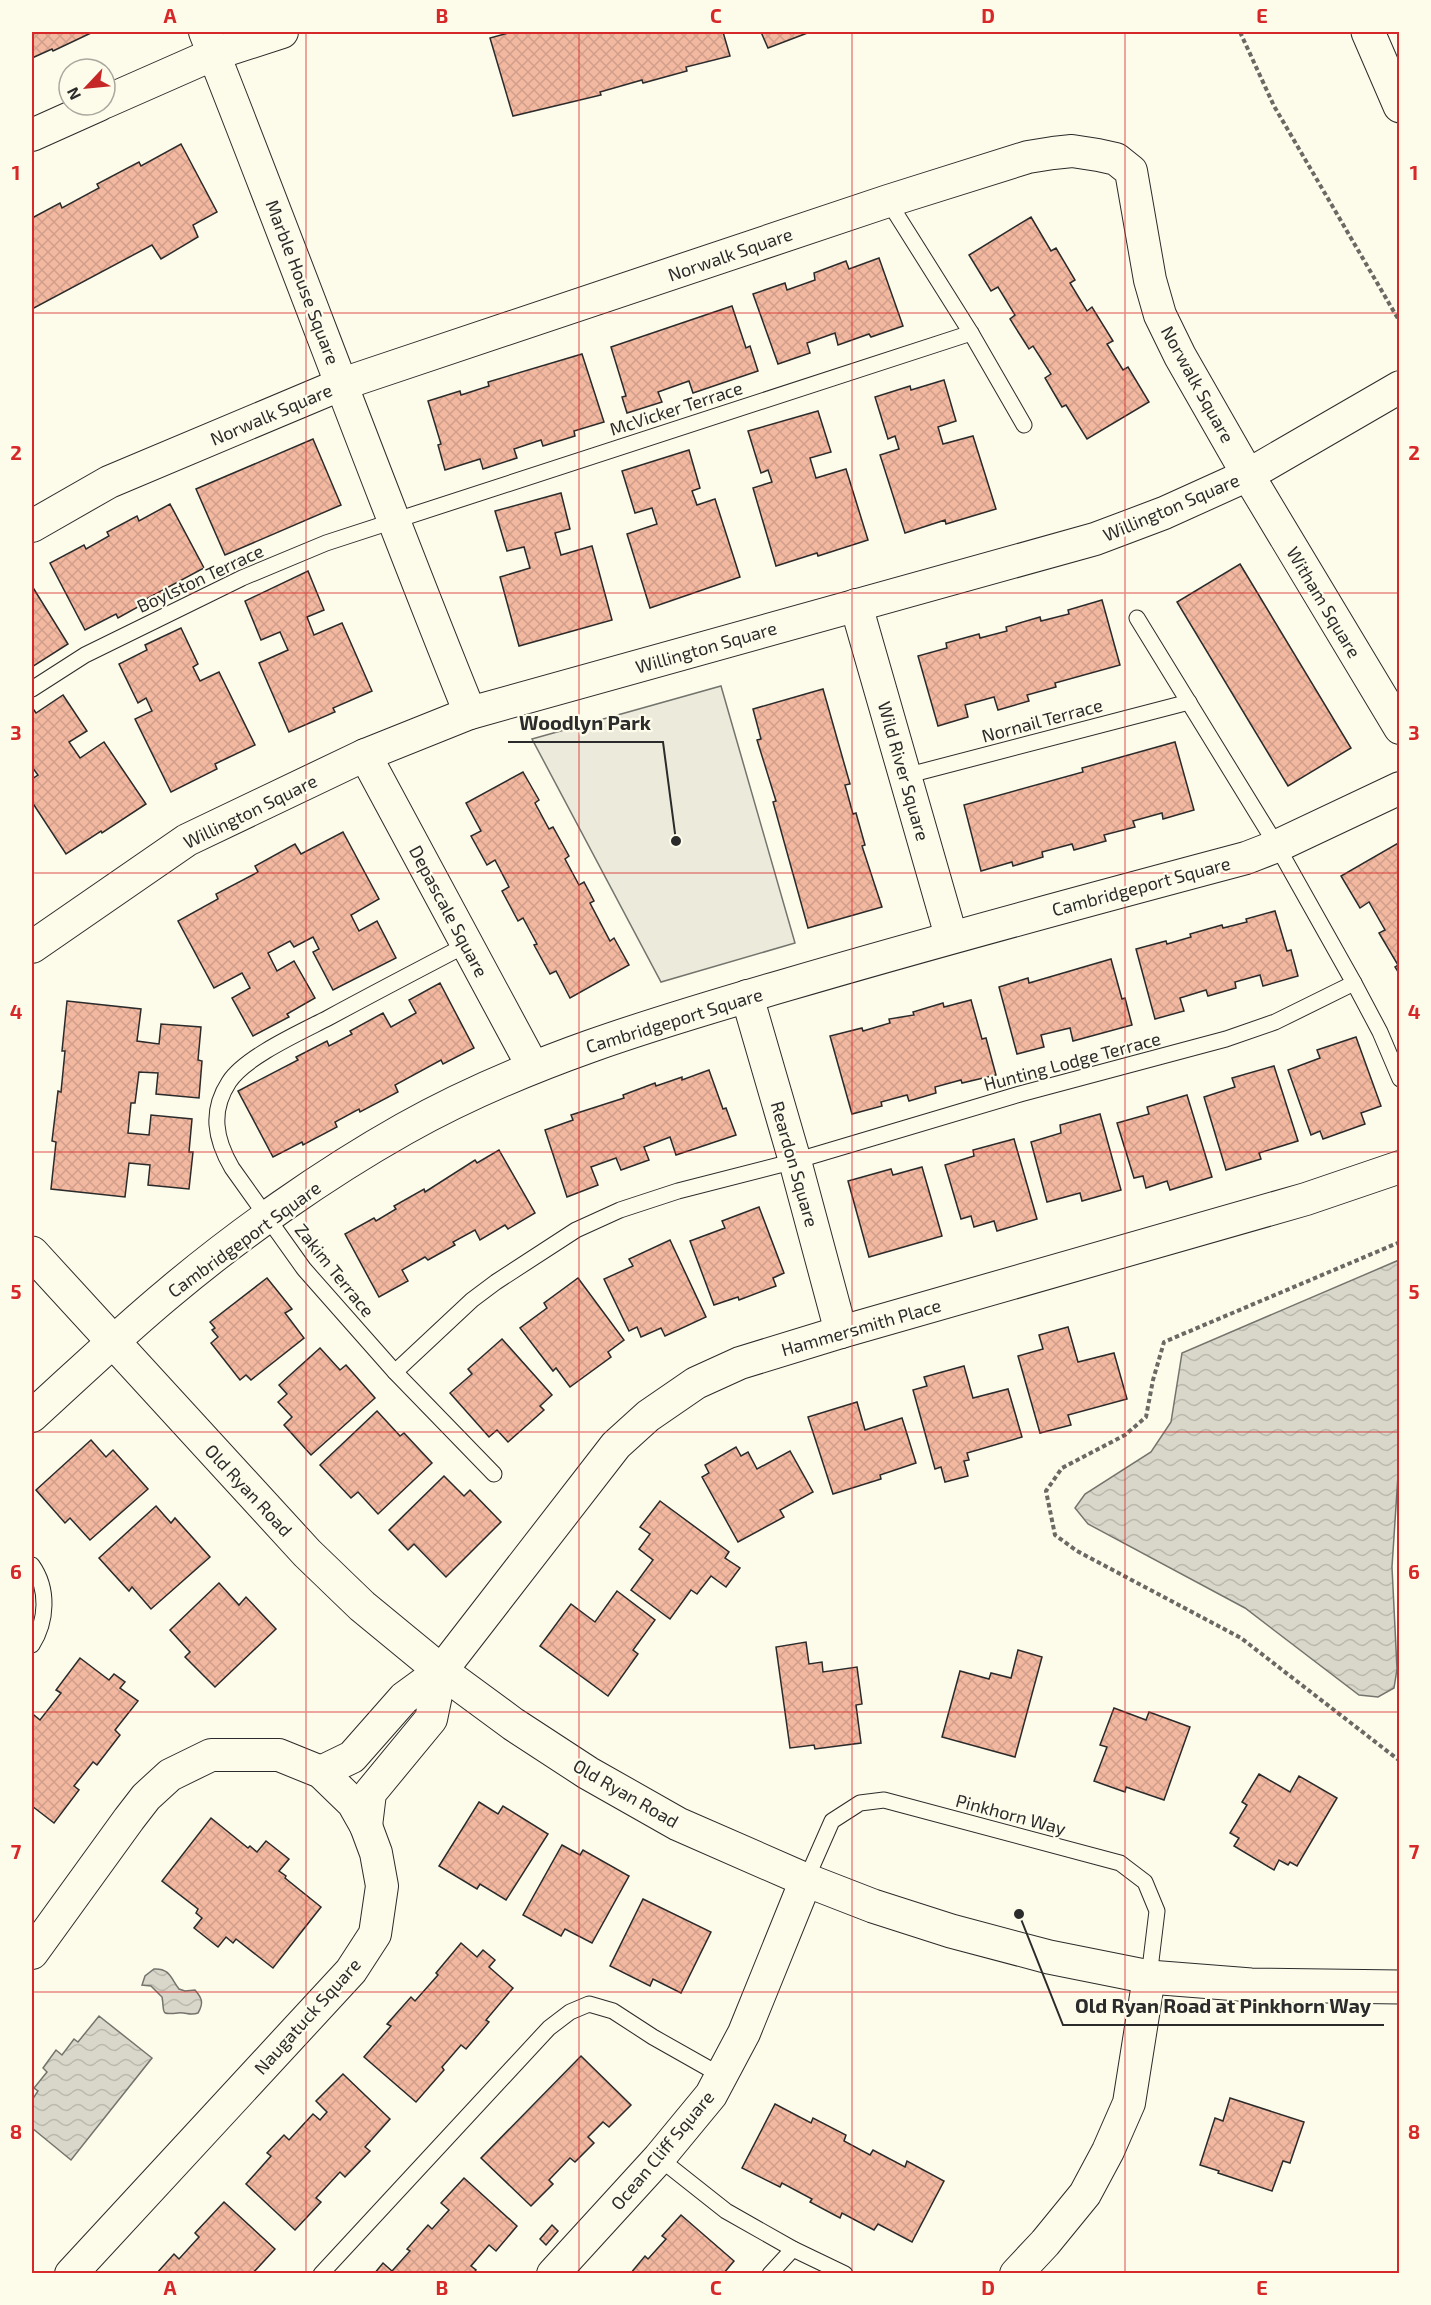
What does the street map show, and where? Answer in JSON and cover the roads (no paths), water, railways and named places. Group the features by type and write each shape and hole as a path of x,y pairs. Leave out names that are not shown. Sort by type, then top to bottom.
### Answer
{"street":[{"path":"117,95 210,43 282,32"},
{"path":"1368,32 1400,106"},
{"name":"Marble House Square","path":"210,43 470,712"},
{"path":"32,135 72,117"},
{"name":"Norwalk Square","path":"32,526 109,482 342,384 888,201 1028,157 1072,151 1116,159 1131,171 1150,280 1160,315 1180,356 1248,475"},
{"name":"Willington Square","path":"32,947 187,840 365,755 470,712 1095,539 1164,513 1248,475 1400,387"},
{"name":"Witham Square","path":"1248,475 1400,728"},
{"name":"Wild River Square","path":"856,605 951,936"},
{"name":"Depascale Square","path":"365,755 533,1067"},
{"name":"Cambridgeport Square","path":"32,1416 169,1293 268,1217 404,1129 533,1067 583,1048 747,996 951,936 1246,858 1277,846 1400,788"},
{"name":"Reardon Square","path":"747,996 841,1332"},
{"name":"Hammersmith Place","path":"321,1772 352,1757 405,1698 441,1671 616,1445 648,1416 696,1383 740,1364 841,1332 1306,1199 1400,1167"},
{"name":"Old Ryan Road","path":"32,1253 307,1553 362,1606 441,1671 513,1724 588,1773 678,1824 806,1880 873,1906 951,1931 1049,1957 1149,1977 1251,1985 1400,1987"},
{"name":"Hammersmith Place","path":"366,1826 370,1793 431,1719 441,1671"},
{"name":"Naugatuck Square","path":"32,1953 146,1797 170,1775 211,1755 279,1755 321,1772 353,1803 366,1826 376,1853 382,1886 375,1934 351,1971 70,2274"},
{"name":"Ocean Cliff Square","path":"553,2274 659,2158 711,2095 744,2033 806,1880"},
{"path":"1016,2274 1085,2194 1112,2142 1129,2103 1149,1977"}],"lane":[{"path":"888,201 971,333 1024,425"},
{"name":"McVicker Terrace","path":"394,520 971,333"},
{"name":"Boylston Terrace","path":"32,689 85,655 242,578 326,543 394,520"},
{"path":"1137,618 1277,846 1380,1032 1400,1079"},
{"name":"Nornail Terrace","path":"905,776 1189,702"},
{"name":"Zakim Terrace","path":"466,945 243,1066 229,1080 218,1106 216,1134 227,1160 304,1269 395,1372 494,1474"},
{"name":"Hunting Lodge Terrace","path":"395,1372 472,1300 576,1230 620,1210 678,1191 795,1161 1020,1094 1226,1040 1275,1022 1354,983"},
{"path":"32,1565 44,1593 44,1616 32,1645"},
{"name":"Pinkhorn Way","path":"806,1880 832,1821 860,1803 884,1800 1120,1863 1145,1882 1158,1911 1149,1977"},
{"path":"321,2274 549,2028 570,2012 589,2004 613,2011 653,2037 722,2076"},
{"path":"659,2158 726,2211 845,2274"},
{"path":"770,2274 793,2248"}],"water":[{"path":"1399,1260 1400,1445 1392,1567 1397,1669 1394,1688 1378,1697 1359,1695 1245,1608 1088,1524 1075,1508 1085,1494 1151,1452 1171,1422 1182,1353"},
{"path":"154,1969 167,1972 179,1989 195,1990 201,2001 198,2013 168,2014 164,2012 162,1997 151,1986 142,1985 145,1976"},
{"path":"99,2016 152,2058 71,2160 32,2128 32,2100 38,2091 34,2088 47,2072 43,2068 56,2050 62,2055 74,2039 78,2042"}],"place":[{"name":"Woodlyn Park","path":"676,841"},
{"name":"Old Ryan Road at Pinkhorn Way","path":"1019,1914"}]}
